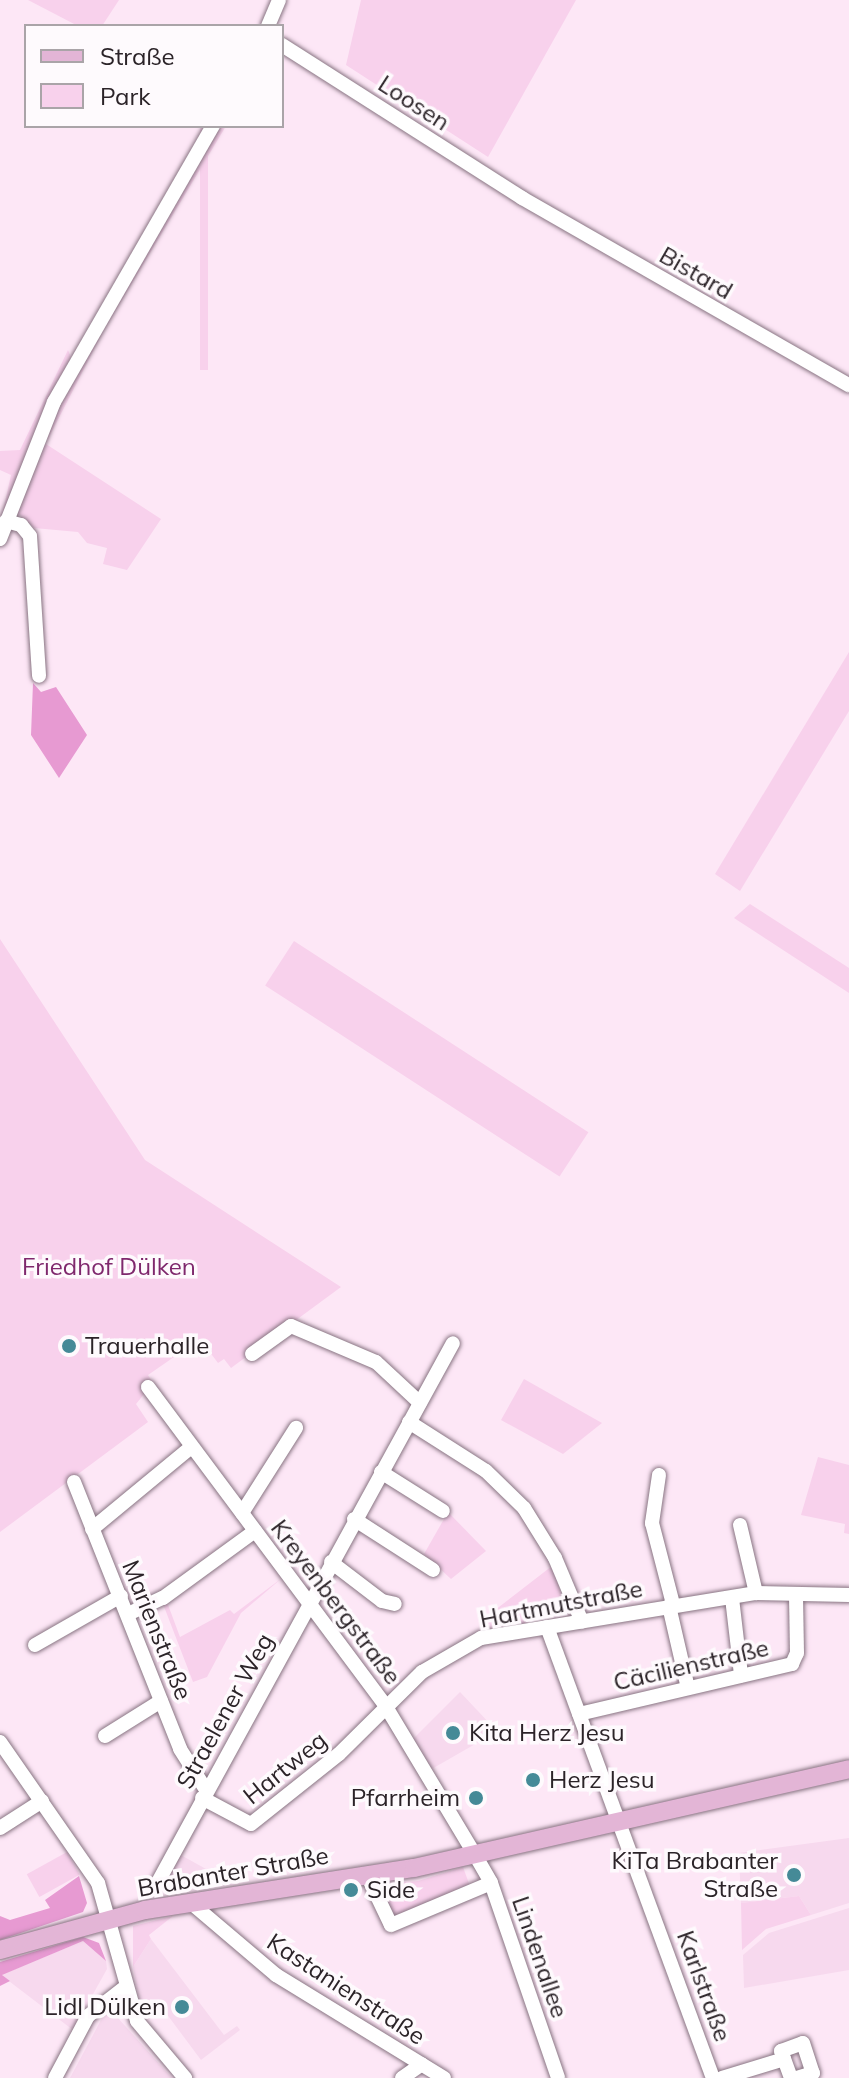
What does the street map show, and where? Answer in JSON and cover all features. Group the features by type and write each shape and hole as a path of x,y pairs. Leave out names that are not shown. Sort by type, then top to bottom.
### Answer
{"main road":[{"name":"Brabanter Straße","path":"0,1950 109,1918 190,1902 367,1875 849,1769"}],"street":[{"path":"269,24 279,0"},
{"name":"Loosen","path":"284,46 522,198"},
{"path":"0,539 48,413 111,296 212,128"},
{"name":"Bistard","path":"522,198 849,385"},
{"path":"6,521 21,525 30,536 39,676"},
{"path":"252,1354 291,1326 376,1362 420,1403"},
{"name":"Straelener Weg","path":"158,1882 453,1343"},
{"name":"Kreyenbergstraße","path":"148,1387 385,1705 474,1853"},
{"path":"409,1422 478,1465 524,1508 555,1558 582,1622"},
{"path":"242,1513 296,1428"},
{"path":"92,1529 191,1447"},
{"path":"381,1472 443,1511"},
{"path":"659,1475 652,1523 671,1605"},
{"name":"Marienstraße","path":"74,1482 180,1749 204,1794"},
{"path":"354,1519 433,1570"},
{"path":"740,1525 756,1593"},
{"path":"128,1614 163,1598 255,1531"},
{"path":"331,1562 382,1601 395,1604"},
{"name":"Hartmutstraße","path":"385,1705 422,1672 481,1638 756,1593 849,1595"},
{"name":"Cäcilienstraße","path":"579,1714 792,1664 797,1653 796,1595"},
{"path":"35,1645 121,1596"},
{"path":"732,1598 741,1675"},
{"name":"Hartmutstraße","path":"671,1605 688,1688"},
{"name":"Karlstraße","path":"547,1627 713,2078"},
{"path":"105,1736 161,1701"},
{"name":"Hartweg","path":"204,1794 251,1824 339,1754 385,1705"},
{"path":"0,1742 98,1883 124,1988 137,2021 185,2078"},
{"path":"0,1828 42,1801"},
{"name":"Lindenallee","path":"474,1853 491,1883 558,2078"},
{"path":"367,1875 391,1925 491,1883"},
{"name":"Kastanienstraße","path":"190,1902 276,1975 444,2078"},
{"path":"55,2078 88,2016 124,1988"},
{"path":"803,2043 813,2073 794,2078 784,2059 781,2051 803,2043"},
{"path":"722,2078 784,2059"},
{"path":"402,2078 422,2064"}],"shaded area":[{"path":"33,683 41,692 56,687 87,735 59,778 31,735"},
{"name":"Kita Herz Jesu","path":"460,1692 493,1727 477,1743 430,1770 412,1740"},
{"name":"KiTa Brabanter Straße","path":"849,1838 849,1903 811,1915 799,1896 741,1903 739,1853"},
{"path":"179,1854 233,1884 177,1890 169,1878"},
{"path":"79,1876 87,1903 83,1912 0,1940 0,1916 10,1920 50,1908 45,1900"},
{"path":"849,1908 849,1970 744,1988 743,1955 769,1933"},
{"path":"83,1937 99,1943 106,1961 83,1941 2,1975 10,1981 0,1986 0,1962"},
{"path":"151,1939 224,2035 237,2026 240,2030 201,2060 160,2005 146,2016 139,1999 133,1967"},
{"path":"83,1941 106,1961 107,1969 73,2030 1,1975"},
{"path":"108,2007 172,2078 70,2078"}],"green space":[{"path":"28,0 119,0 103,24 74,24"},
{"path":"361,0 576,0 488,157 346,65"},
{"path":"200,128 208,128 208,370 200,370"},
{"path":"220,128 225,128 104,330 48,439 44,431 97,332"},
{"path":"68,350 71,357 34,433 0,524 11,475 0,470 0,451 20,450"},
{"path":"46,444 161,519 127,570 103,564 107,548 87,543 78,532 34,528 14,510 38,446"},
{"path":"849,652 849,711 740,891 715,874"},
{"path":"750,904 849,968 849,993 734,918"},
{"name":"Friedhof Dülken","path":"0,939 145,1160 341,1287 231,1368 224,1359 218,1363 200,1339 148,1375 153,1383 136,1404 148,1422 0,1532"},
{"path":"294,941 588,1132 560,1177 265,985"},
{"path":"524,1379 602,1423 563,1454 501,1420"},
{"path":"818,1457 849,1465 849,1534 844,1533 845,1524 801,1515"},
{"path":"448,1512 486,1551 451,1579 424,1554"},
{"path":"552,1566 568,1614 491,1630 490,1624 482,1626 486,1617"},
{"path":"282,1578 241,1613 207,1677 193,1682 163,1604 167,1602 180,1637 230,1610 234,1614"},
{"path":"67,1852 80,1875 39,1897 27,1874"},
{"path":"463,1867 471,1889 393,1919 376,1885 418,1881"},
{"path":"799,1896 811,1915 766,1929 742,1950 741,1903"},
{"path":"173,1916 149,1935 151,1939 133,1967 133,1926"}],"place":[{"name":"Trauerhalle","path":"69,1346"},
{"name":"Kita Herz Jesu","path":"453,1733"},
{"name":"Herz Jesu","path":"533,1780"},
{"name":"Pfarrheim","path":"476,1798"},
{"name":"KiTa Brabanter Straße","path":"794,1875"},
{"name":"Side","path":"351,1890"},
{"name":"Lidl Dülken","path":"182,2007"}]}
